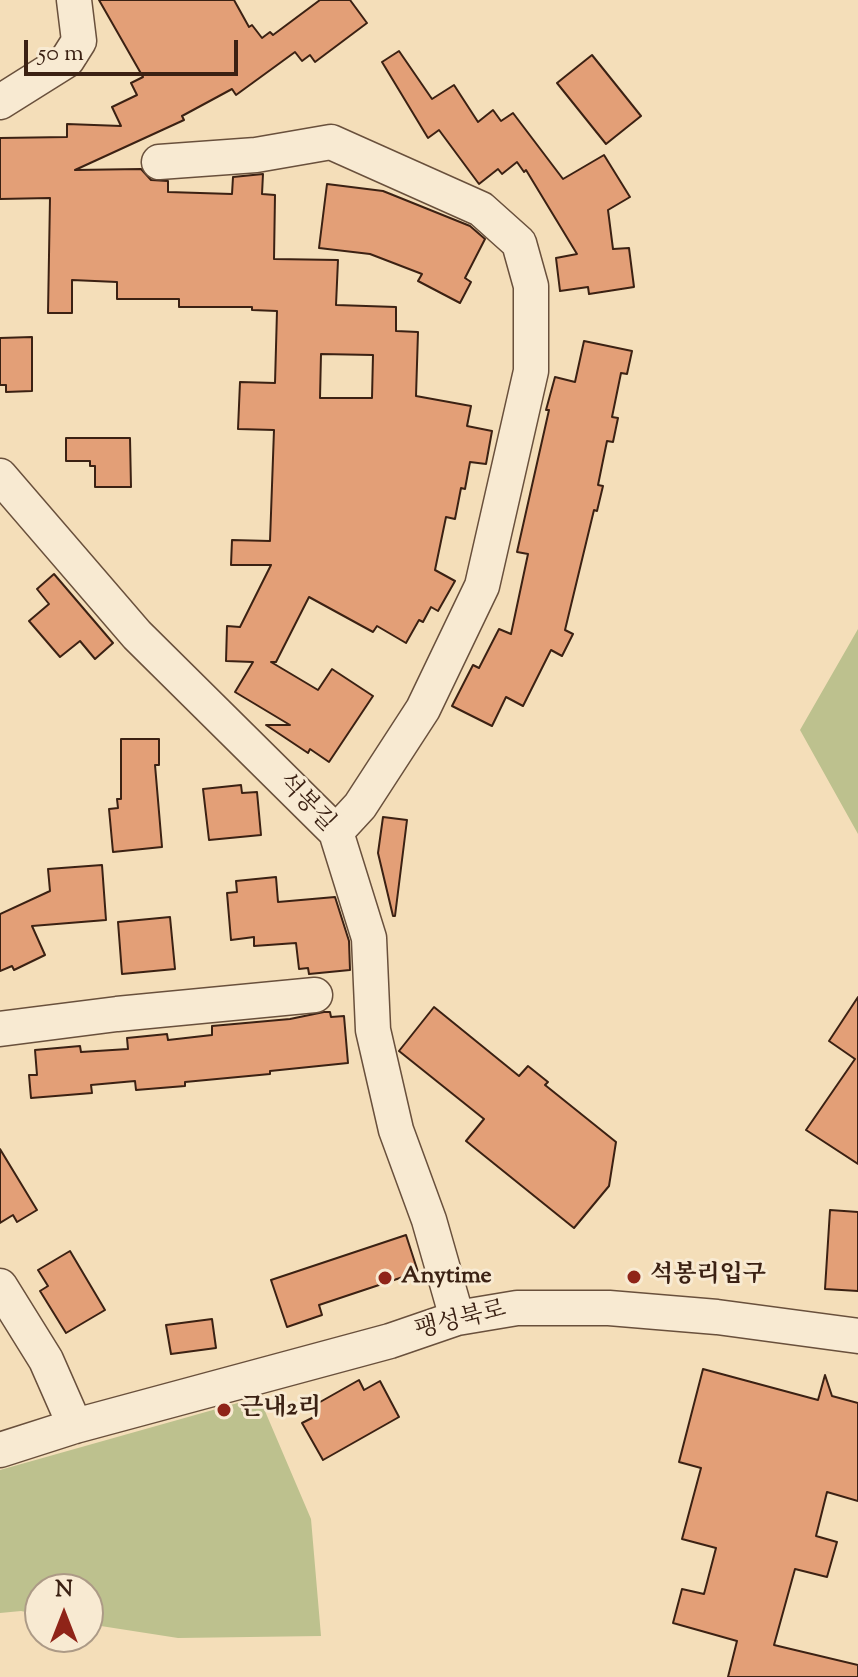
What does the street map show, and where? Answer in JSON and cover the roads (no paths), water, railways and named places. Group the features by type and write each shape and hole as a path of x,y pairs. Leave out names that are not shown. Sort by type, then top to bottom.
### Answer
{"street":[{"path":"0,102 67,60 79,41 74,0"},
{"path":"159,162 256,155 331,142 481,209 519,243 531,286 531,371 482,586 423,709 360,806 336,832"},
{"name":"석봉길","path":"0,476 137,635 336,832 369,938 373,1030 396,1130 429,1220 457,1318"},
{"path":"0,1029 315,995"},
{"path":"0,1286 46,1360 75,1426"},
{"name":"팽성북로","path":"0,1450 75,1426 390,1341 457,1318 517,1308 609,1308 717,1317 858,1336"}],"place":[{"name":"석봉리입구","path":"634,1277"},
{"name":"Anytime","path":"385,1278"},
{"name":"근내2리","path":"224,1410"}]}
